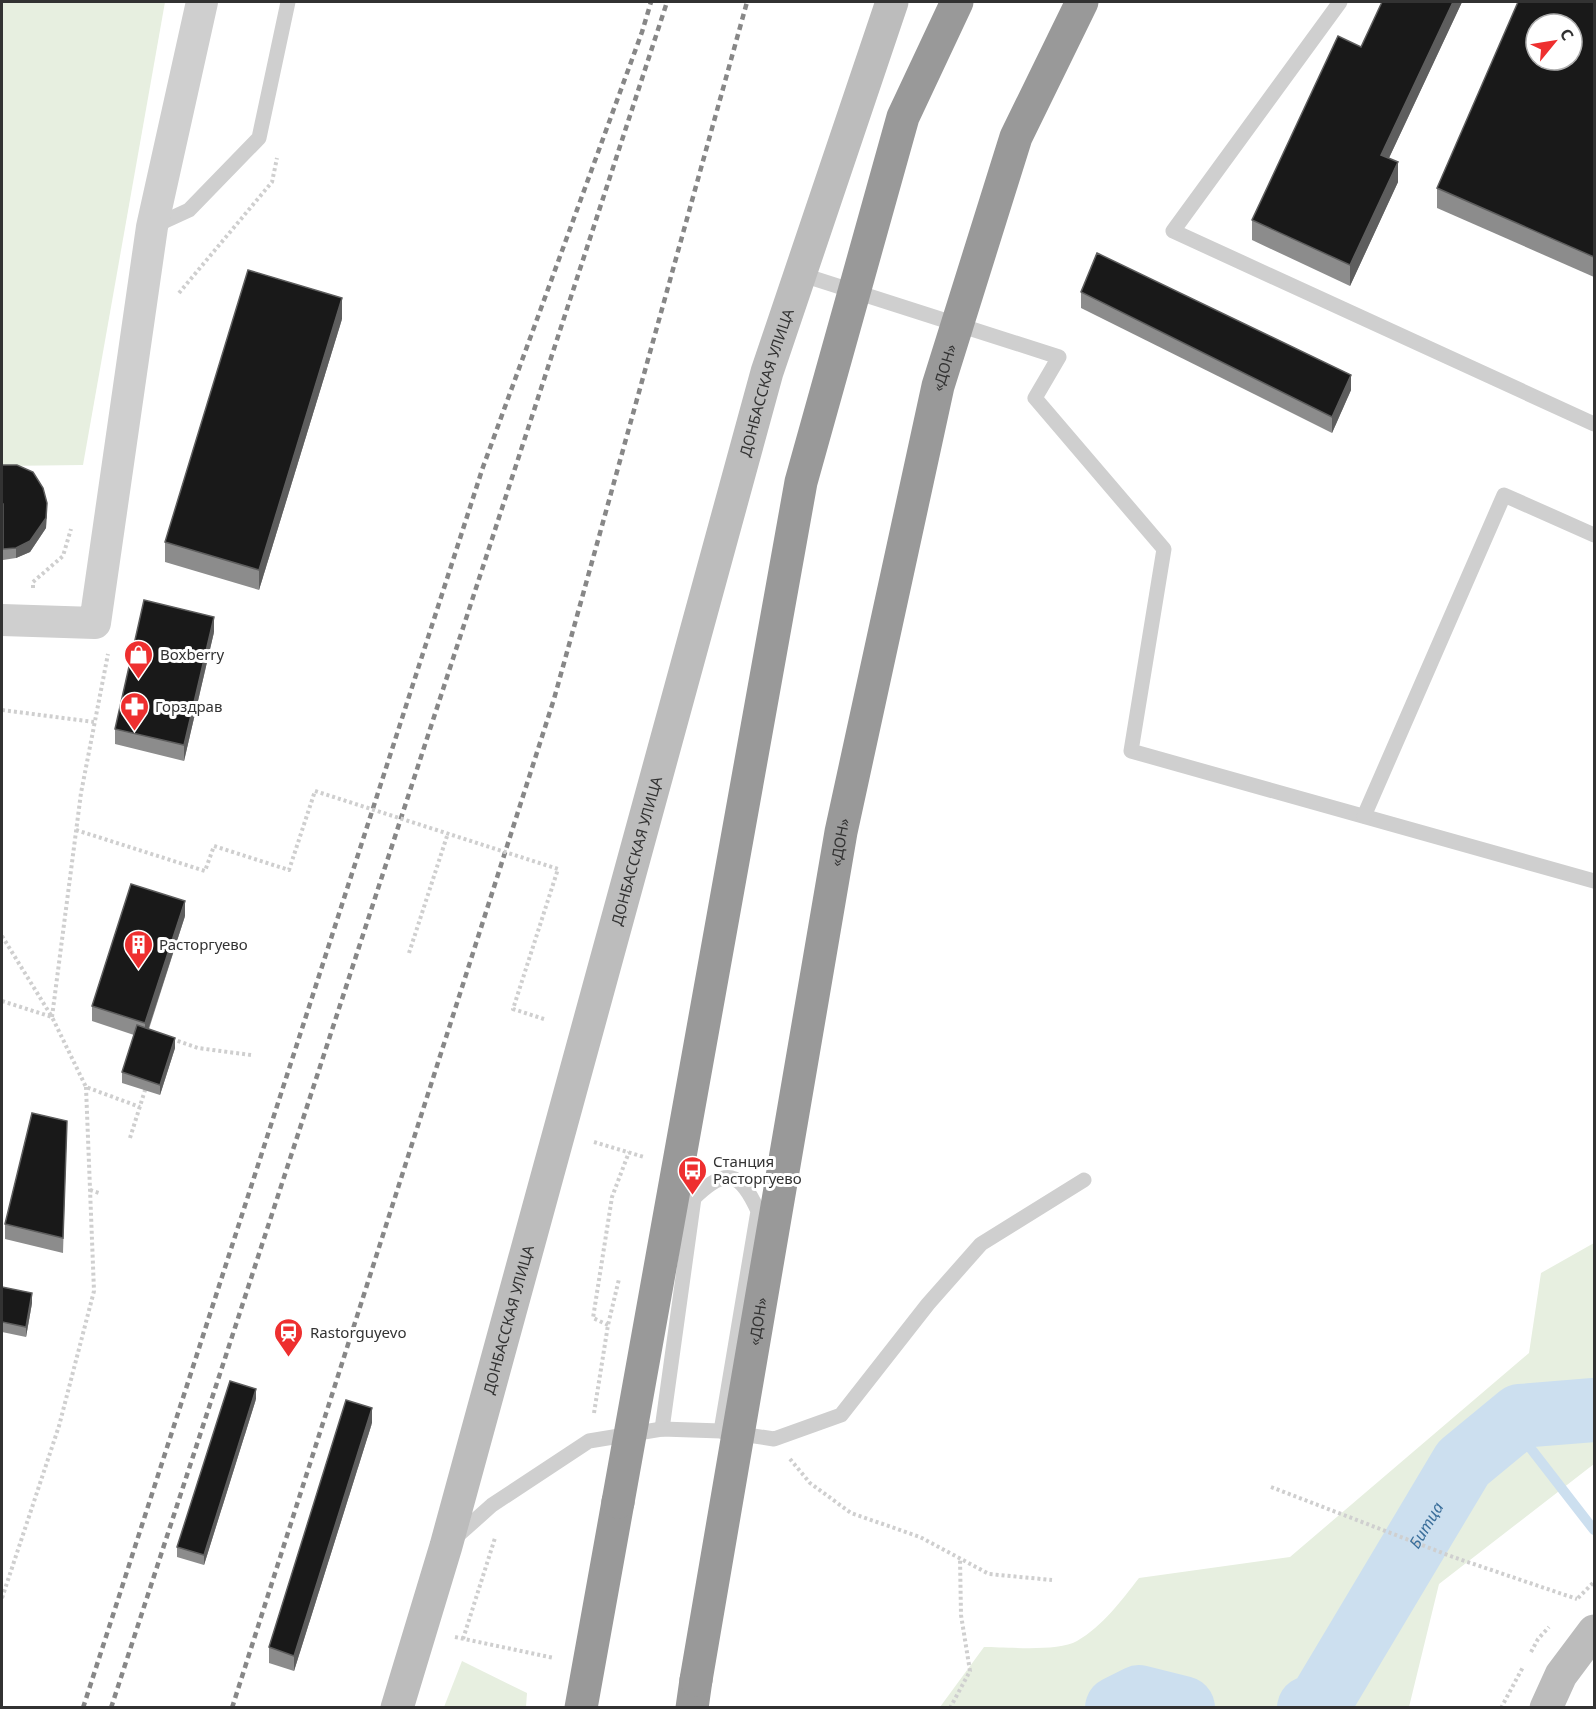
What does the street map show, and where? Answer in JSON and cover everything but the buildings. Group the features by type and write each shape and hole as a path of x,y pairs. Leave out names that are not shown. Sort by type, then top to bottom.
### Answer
{"highway":[{"path":"581,1707 801,482 903,117 957,2"},
{"name":"«ДОН»","path":"694,1694 841,832 938,386 1016,137 1082,2"}],"street":[{"path":"2,620 95,622 152,227 202,2"},
{"name":"ДОНБАССКАЯ УЛИЦА","path":"397,1707 446,1546 767,372 892,2"},
{"path":"1546,1707 1561,1675 1594,1631"}],"lane":[{"path":"152,227 189,210 259,138 288,2"},
{"path":"1340,2 1173,231 1594,424"},
{"path":"800,274 1059,357 1035,398 1164,549 1131,751 1594,881"},
{"path":"1364,816 1504,495 1594,535"},
{"path":"662,1429 694,1198 712,1181 724,1177 740,1181 749,1190 758,1211 721,1431"},
{"path":"446,1546 492,1505 589,1441 662,1429 721,1431 774,1439 841,1415 928,1304 981,1244 1084,1180"}],"path":[{"path":"178,294 272,182 279,148"},
{"path":"52,1017 76,830 109,646"},
{"path":"2,710 94,722"},
{"path":"76,830 205,871 214,846 289,870 315,791 558,869 513,1009 544,1019"},
{"path":"409,953 448,833"},
{"path":"2,936 52,1017 86,1087 94,1291 59,1426 2,1598"},
{"path":"2,1000 52,1017"},
{"path":"162,1036 198,1048 251,1055"},
{"path":"130,1138 150,1076"},
{"path":"86,1087 140,1107"},
{"path":"591,1141 629,1152 612,1197 593,1318 608,1325"},
{"path":"90,1190 99,1193"},
{"path":"774,1439 810,1483 851,1513 920,1537 989,1574 1052,1580"},
{"path":"1271,1487 1453,1557 1577,1599 1594,1582"},
{"path":"463,1639 496,1537"},
{"path":"950,1707 970,1671 961,1615 960,1558"},
{"path":"449,1636 587,1665"}],"green space":[{"path":"2,2 165,2 83,465 2,466"},
{"path":"1594,1243 1594,1464 1439,1584 1409,1707 940,1707 984,1647 1045,1648 1058,1647 1077,1641 1103,1621 1139,1578 1290,1557 1529,1353 1541,1273"},
{"path":"462,1661 527,1693 526,1707 444,1707"}],"waterway":[{"name":"Битца","path":"1309,1708 1318,1706 1463,1463 1520,1416 1594,1410"},
{"path":"1511,1423 1594,1530"},
{"name":"Битца","path":"1117,1708 1139,1697 1183,1708"}],"railway":[{"path":"83,1708 483,467 651,2"},
{"path":"111,1708 667,2"},
{"path":"232,1708 554,699 747,2"}],"place":[{"name":"Boxberry","path":"139,680"},
{"name":"Горздрав","path":"134,732"},
{"name":"Расторгуево","path":"138,970"},
{"name":"Станция Расторгуево","path":"692,1196"},
{"name":"Rastorguyevo","path":"289,1358"}]}
